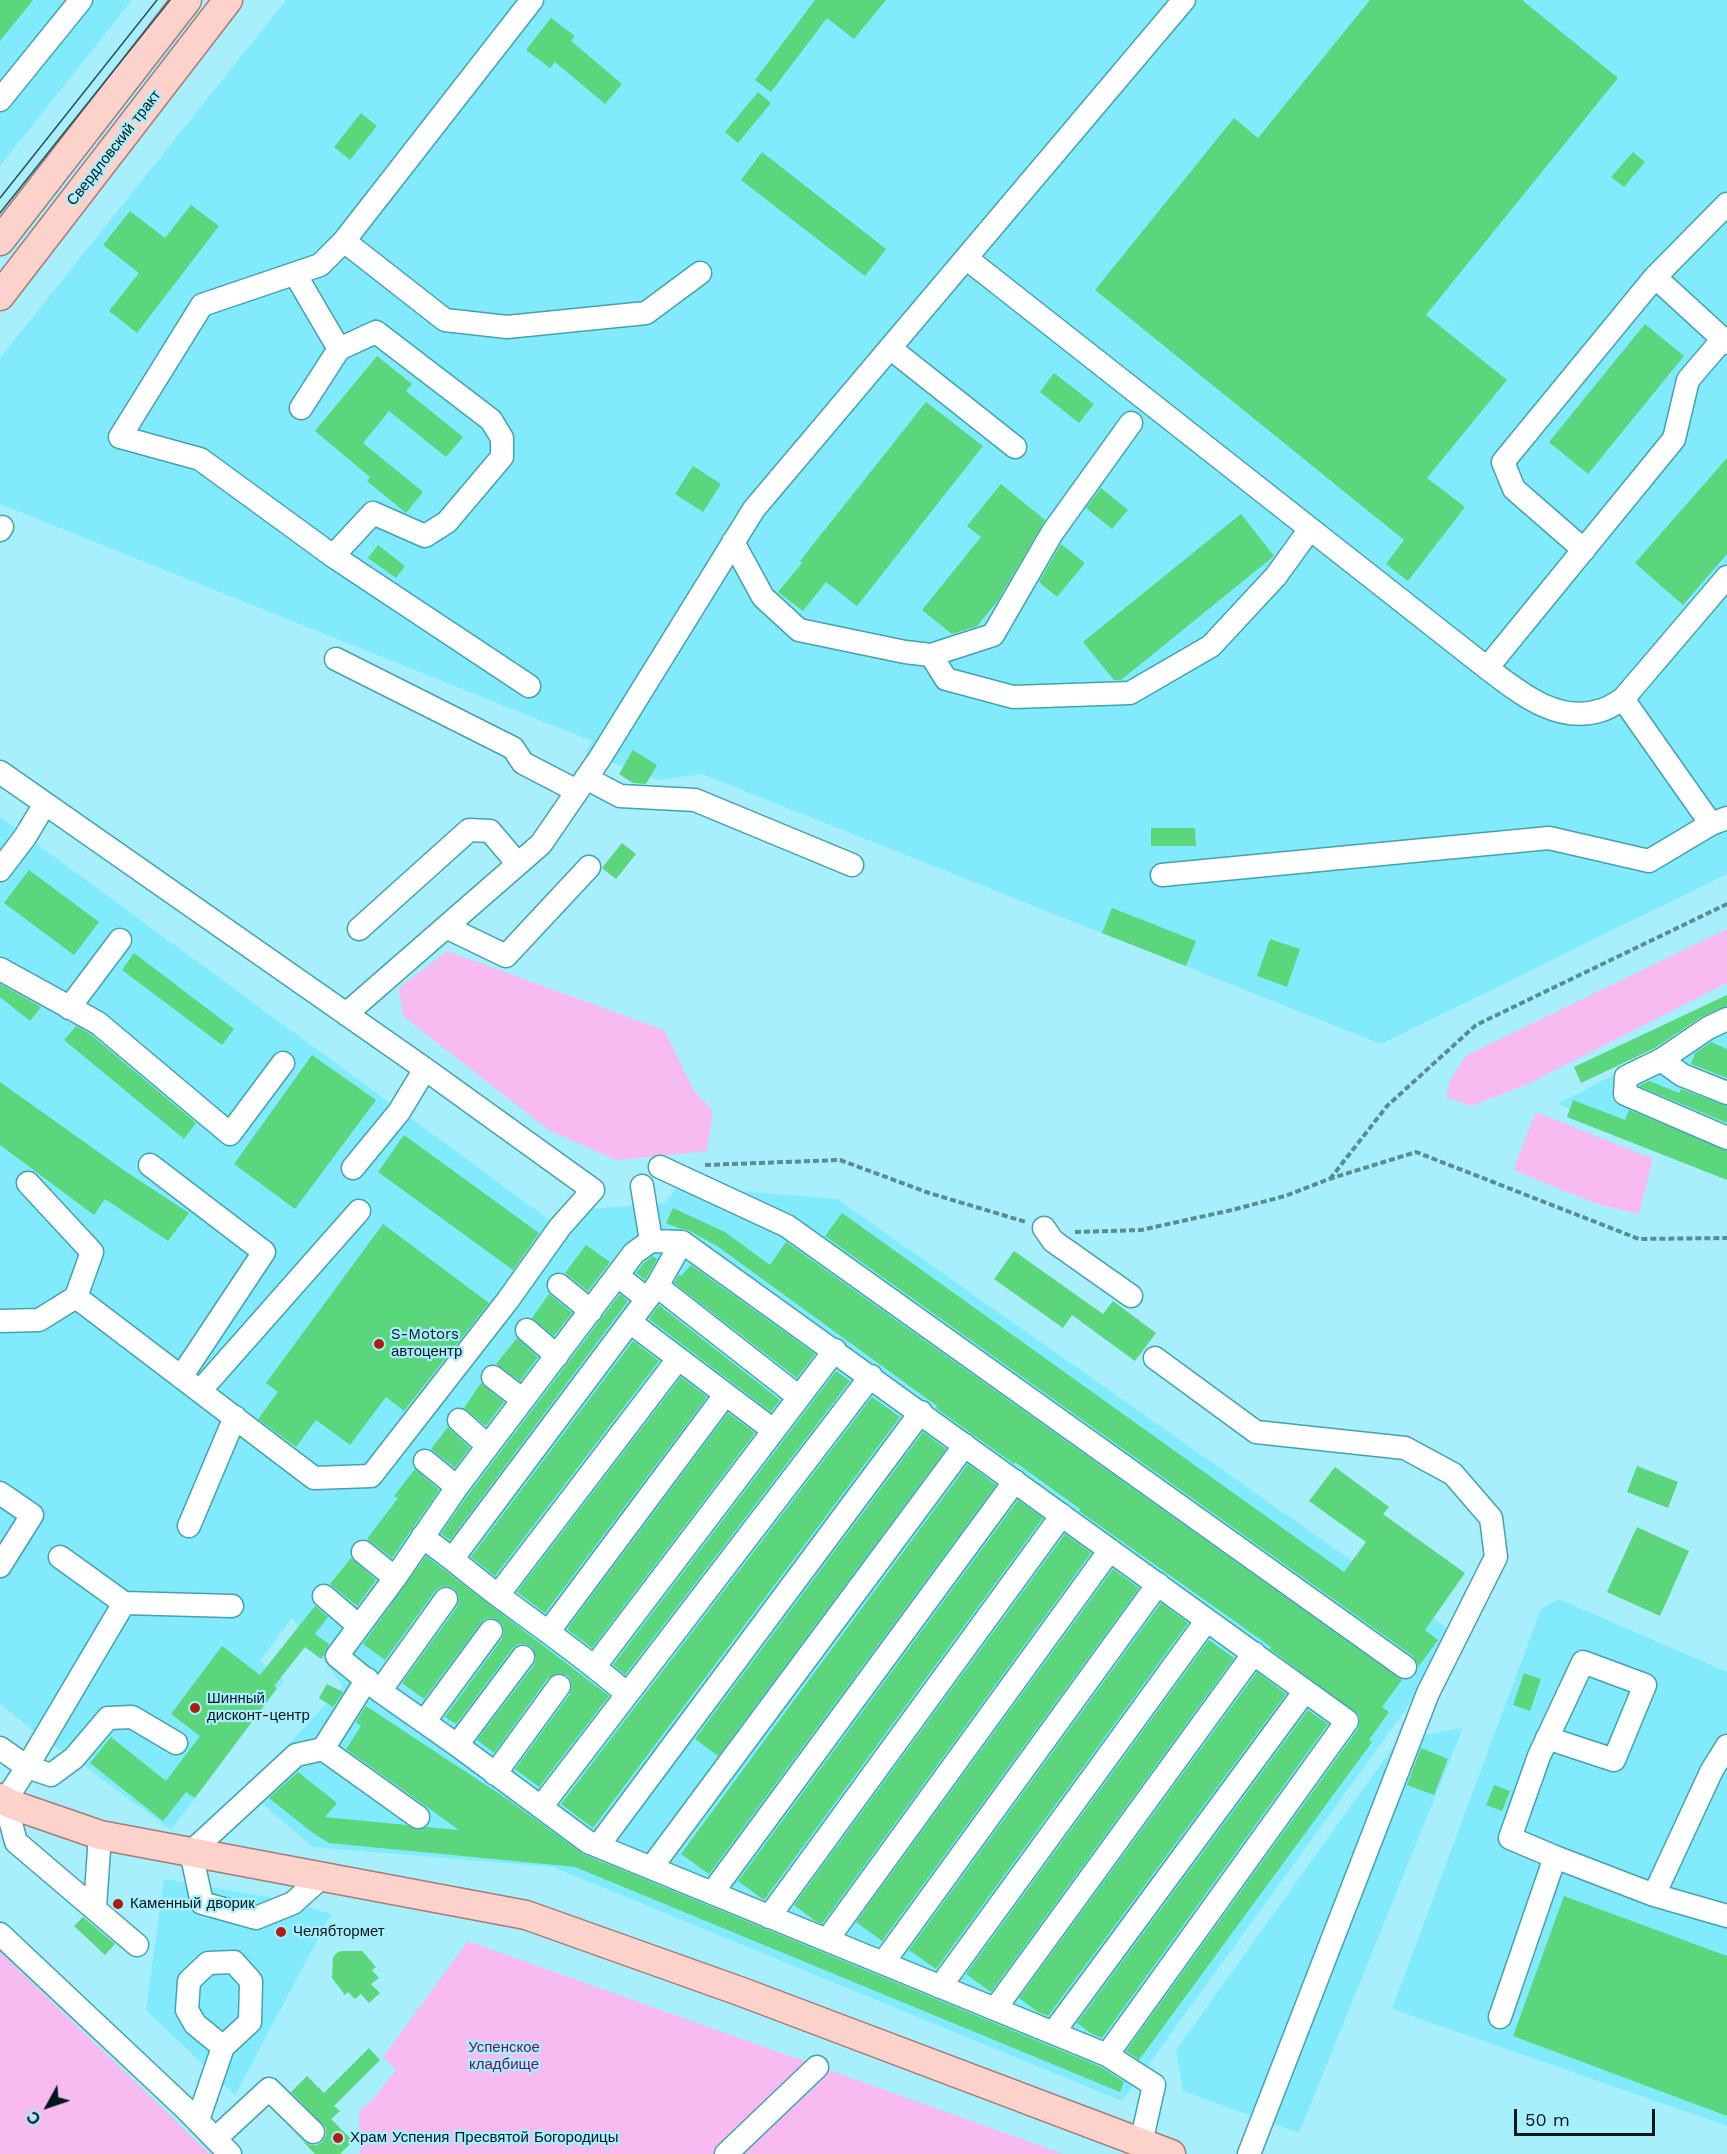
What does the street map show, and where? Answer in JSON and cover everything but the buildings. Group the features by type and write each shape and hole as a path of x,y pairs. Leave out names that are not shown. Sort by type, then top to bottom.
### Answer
{"main road":[{"path":"0,241 187,0"},
{"name":"Свердловский тракт","path":"0,296 228,0"},
{"path":"3,1799 13,1805 100,1835 526,1915 742,1992 1171,2154"}],"lane":[{"path":"0,100 81,0"},
{"path":"529,686 333,556 200,459 120,437 202,305 320,265 344,241 532,0"},
{"path":"346,1014 540,844 616,732 754,509 1184,0"},
{"path":"1584,550 1514,489 1503,462 1655,277 1727,204"},
{"path":"344,241 445,320 507,327 646,313 700,273"},
{"path":"966,258 1487,668 1526,697 1552,710 1577,713 1601,710 1623,699 1727,577"},
{"path":"295,274 339,349"},
{"path":"1487,668 1674,439 1688,380 1725,341 1655,277"},
{"path":"301,408 339,349 376,332 491,420 502,438 502,457 447,522 425,536 373,513 333,556"},
{"path":"890,348 1015,447"},
{"path":"733,542 763,597 799,630 905,652 931,655 993,635 1052,533 1131,423"},
{"path":"931,655 946,679 1013,697 1130,693 1211,646 1276,576 1310,529"},
{"path":"336,659 513,748 523,763 620,796 695,800 852,865"},
{"path":"1162,875 1549,838 1649,861 1719,821 1623,699"},
{"path":"0,772 425,1069 593,1190 560,1227 508,1300 371,1476 314,1478 76,1297"},
{"path":"0,870 25,837 45,804"},
{"path":"359,929 469,830 490,831 518,864"},
{"path":"446,927 506,956 589,867"},
{"path":"69,1008 120,940"},
{"path":"0,969 98,1023 230,1134 283,1063"},
{"path":"1721,1028 1626,1077 1625,1094 1727,1138"},
{"path":"1661,1060 1683,1075 1727,1093"},
{"path":"353,1168 399,1112 425,1069"},
{"path":"150,1165 264,1252 181,1377"},
{"path":"660,1167 787,1226 1405,1667"},
{"path":"0,1321 39,1320 76,1297 92,1252 28,1183"},
{"path":"642,1186 651,1241"},
{"path":"200,1391 359,1212"},
{"path":"1044,1228 1053,1241 1131,1296"},
{"path":"1107,2055 1347,1721 682,1242 651,1241 634,1253 457,1487 395,1578 337,1656 373,1685 588,1842 1107,2055 1154,2085 1141,2143"},
{"path":"453,1558 652,1293 682,1242"},
{"path":"618,1276 652,1293 799,1397"},
{"path":"559,1285 591,1311"},
{"path":"630,1322 773,1430"},
{"path":"527,1330 557,1356"},
{"path":"595,1666 835,1350"},
{"path":"1155,1358 1256,1432 1406,1448 1453,1474 1491,1518 1497,1557 1428,1693 1249,2154"},
{"path":"498,1595 678,1359"},
{"path":"541,1808 871,1376"},
{"path":"493,1377 523,1400"},
{"path":"549,1631 725,1395"},
{"path":"598,1846 921,1412"},
{"path":"189,1526 235,1417"},
{"path":"459,1420 488,1446"},
{"path":"651,1868 965,1445"},
{"path":"425,1461 457,1487"},
{"path":"712,1893 1015,1481"},
{"path":"0,1493 32,1515 0,1566"},
{"path":"769,1917 1062,1515"},
{"path":"422,1537 595,1666 627,1694"},
{"path":"827,1940 1110,1550"},
{"path":"363,1552 395,1578"},
{"path":"60,1557 124,1603 232,1606"},
{"path":"883,1963 1158,1584"},
{"path":"324,1596 359,1626"},
{"path":"322,1877 293,1903 256,1918 202,1903 191,1852 296,1755 323,1749 373,1685 446,1599"},
{"path":"124,1603 27,1767 3,1799 16,1842 136,1945"},
{"path":"940,1986 1207,1620"},
{"path":"424,1722 491,1631"},
{"path":"994,2009 1254,1653"},
{"path":"457,1745 523,1657"},
{"path":"1547,1738 1614,1760 1645,1685 1583,1662 1547,1738 1539,1756 1510,1838 1654,1895 1727,1916"},
{"path":"495,1774 559,1686"},
{"path":"1053,2033 1305,1691"},
{"path":"0,1748 27,1767 51,1775 74,1758 108,1719 132,1717 176,1743"},
{"path":"1654,1895 1712,1770 1727,1746"},
{"path":"323,1749 418,1817"},
{"path":"94,1908 100,1835"},
{"path":"1500,2016 1555,1857"},
{"path":"0,1934 198,2120 223,2147 269,2089 313,2132"},
{"path":"198,2120 223,2046"},
{"path":"726,2154 817,2067"}],"path":[{"path":"1329,1179 1387,1106 1476,1024 1727,904"},
{"path":"660,1167 840,1160 929,1193 1044,1228 1071,1232 1141,1230 1286,1196 1329,1179 1416,1152 1640,1239 1727,1238"}],"shaded area":[{"path":"0,0 132,0 0,166"},
{"path":"286,0 1727,0 1727,874 1381,1044 702,774 660,780 600,758 586,752 592,741 0,504 0,358"},
{"path":"0,817 570,1235 590,1209 664,1203 679,1186 837,1199 1459,1636 1122,2101 553,1867 313,1847 246,1790 343,1686 292,1618 260,1661 284,1680 171,1830 74,1758 45,1740 0,1704"},
{"path":"1727,1015 1727,1176 1558,1104"},
{"path":"1559,1599 1727,1672 1727,2126 1392,2009 1541,1609"},
{"path":"1463,1728 1299,2133 1183,2091 1176,2050 1399,1739"},
{"path":"164,1879 280,1899 331,1914 235,2095 146,2010"}],"green space":[{"path":"1727,929 1727,983 1528,1084 1472,1106 1446,1097 1450,1081 1465,1056"},
{"path":"447,951 664,1030 693,1089 713,1112 707,1151 617,1160 550,1131 403,1016 399,988"},
{"path":"1536,1112 1653,1159 1639,1214 1597,1204 1513,1170"},
{"name":"Успенское кладбище","path":"468,1941 1064,2154 360,2154 359,2111 374,2098 396,2070 383,2057"},
{"path":"0,1952 210,2154 0,2154"}],"tram line":[{"path":"0,198 157,0"},
{"path":"0,213 170,0"}],"place":[{"name":"S-Motors автоцентр","path":"379,1344"},
{"name":"Шинный дисконт-центр","path":"195,1708"},
{"name":"Каменный дворик","path":"118,1904"},
{"name":"Челябтормет","path":"281,1932"},
{"name":"Храм Успения Пресвятой Богородицы","path":"338,2138"}]}
